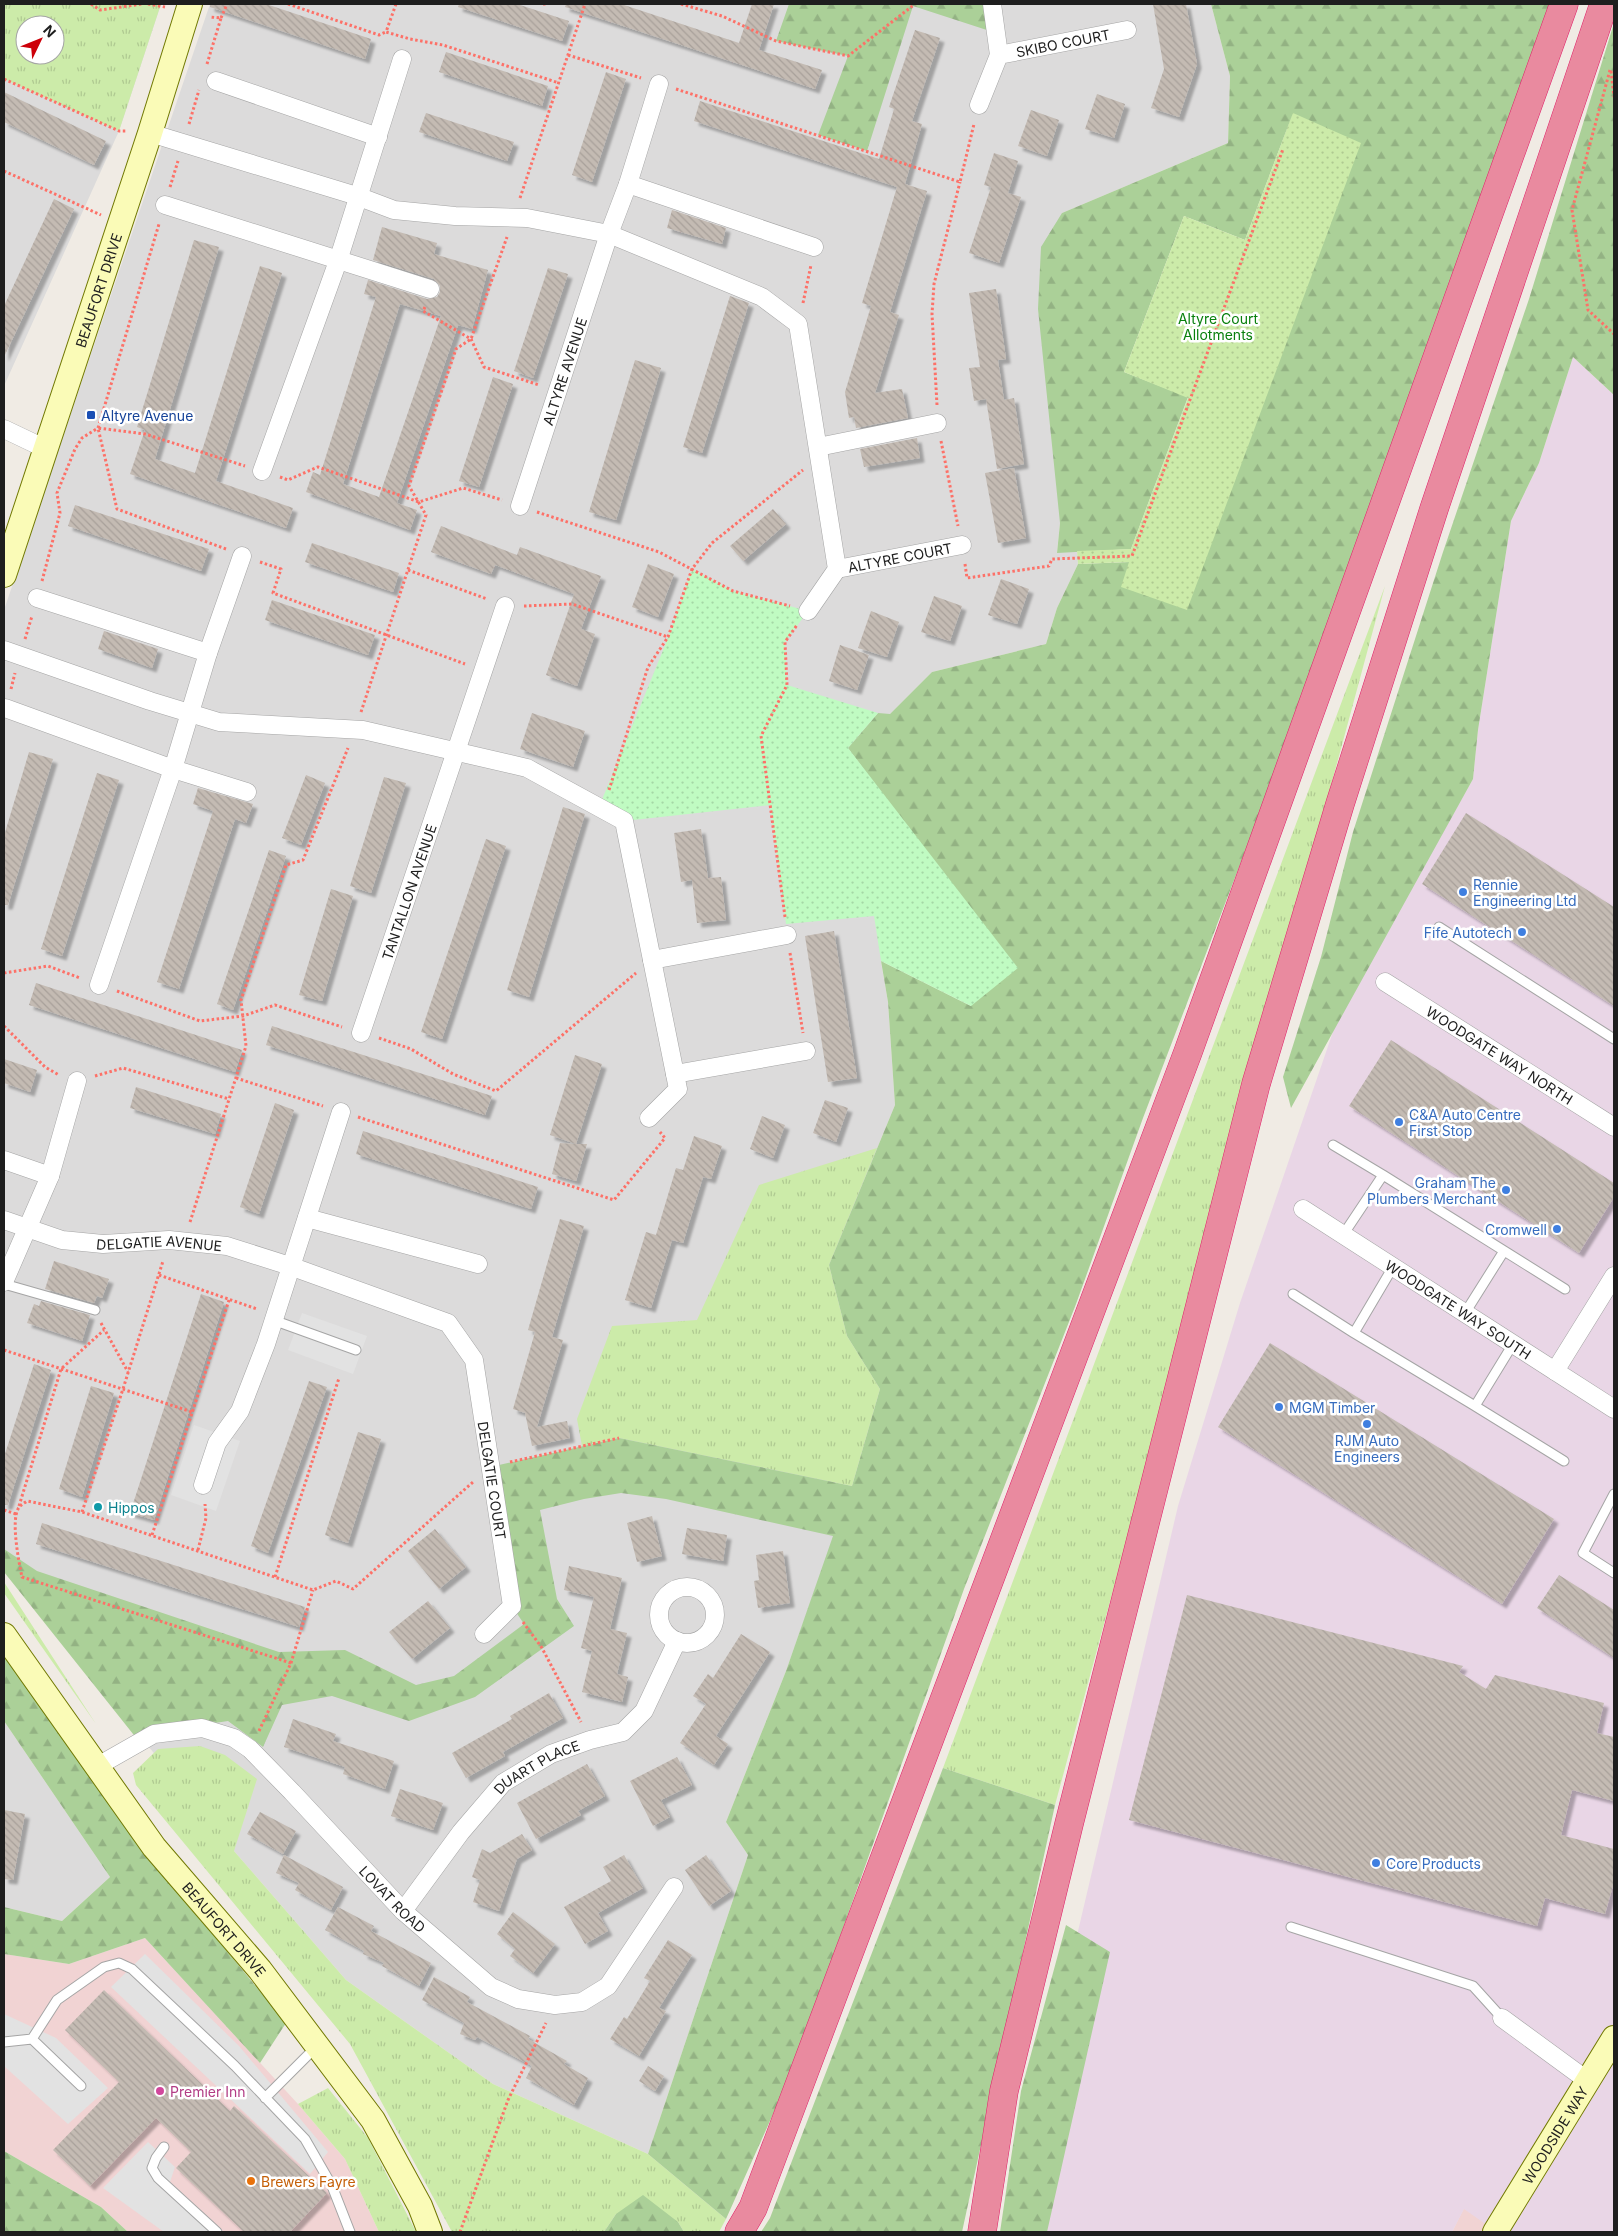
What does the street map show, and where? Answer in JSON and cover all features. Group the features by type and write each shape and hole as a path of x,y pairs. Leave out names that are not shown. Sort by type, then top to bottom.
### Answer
{"highway":[{"path":"738,2232 753,2208 1188,1052 1564,4"},
{"path":"982,2232 1004,2091 1069,1824 1256,1084 1340,804 1431,519 1604,4"}],"street":[{"name":"BEAUFORT DRIVE","path":"4,575 150,133 190,4"},
{"name":"SKIBO COURT","path":"979,105 999,55 992,4"},
{"name":"SKIBO COURT","path":"999,55 1127,30"},
{"path":"262,471 338,261 357,196 378,137 402,59"},
{"path":"216,81 378,137"},
{"name":"ALTYRE AVENUE","path":"520,506 609,234 628,184 659,84"},
{"path":"150,133 357,196 394,210 456,216 527,218 609,234 762,297 798,324"},
{"path":"628,184 814,247"},
{"path":"165,205 430,289"},
{"name":"ALTYRE COURT","path":"798,324 837,569 808,611"},
{"path":"819,452 938,423"},
{"path":"4,429 46,449"},
{"name":"ALTYRE COURT","path":"837,569 962,544"},
{"path":"100,985 173,769 208,653 242,556"},
{"path":"37,598 208,653"},
{"name":"TANTALLON AVENUE","path":"361,1033 506,606"},
{"path":"12,653 219,722 355,729 527,768 624,821 678,1089 650,1118"},
{"path":"5,708 173,769 247,792"},
{"path":"652,960 787,935"},
{"name":"WOODGATE WAY NORTH","path":"1386,982 1614,1127"},
{"path":"675,1074 806,1051"},
{"path":"4,1283 26,1227 50,1176 77,1082"},
{"path":"203,1486 217,1443 240,1412 274,1318 341,1112"},
{"path":"4,1160 50,1176"},
{"name":"WOODGATE WAY SOUTH","path":"1303,1209 1614,1408"},
{"path":"307,1218 478,1264"},
{"name":"DELGATIE AVENUE","path":"4,1220 62,1240 78,1242 102,1244 176,1241 227,1246 290,1266 448,1323"},
{"path":"1554,1371 1614,1276"},
{"name":"DELGATIE COURT","path":"448,1323 474,1360 512,1606"},
{"path":"484,1634 512,1606"},
{"name":"BEAUFORT DRIVE","path":"4,1635 154,1847 260,1970 373,2120 420,2206 430,2232"},
{"name":"DUART PLACE","path":"402,1910 461,1832 503,1783 551,1754 590,1740 623,1732 644,1711 677,1641"},
{"name":"LOVAT ROAD","path":"96,1767 154,1734 202,1728 234,1738 250,1749 402,1910 491,1987 518,1999 555,2005 582,2002 608,1986 674,1887"},
{"path":"1502,2018 1588,2081"},
{"name":"WOODSIDE WAY","path":"1495,2232 1614,2038"}],"lane":[{"path":"1439,928 1614,1039"},
{"path":"1333,1145 1565,1289"},
{"path":"1343,1235 1383,1175"},
{"path":"1465,1313 1504,1251"},
{"path":"1354,1333 1394,1267"},
{"path":"4,1283 95,1310"},
{"path":"1293,1294 1564,1461"},
{"path":"274,1318 356,1350"},
{"path":"1475,1406 1513,1344"},
{"path":"1614,1494 1583,1552 1614,1573"},
{"path":"1291,1927 1473,1986 1502,2018"},
{"path":"32,2039 57,2000 104,1967 119,1963 132,1968 173,2006 305,2139 332,2186 350,2232"},
{"path":"4,2042 32,2039 81,2086"},
{"path":"265,2098 317,2046"},
{"path":"164,2146 152,2168 158,2178 217,2232"}],"path":[{"path":"91,4 100,10 142,4"},
{"path":"221,18 227,4"},
{"path":"288,4 379,35 386,32 410,40 443,45 559,83"},
{"path":"386,32 396,4"},
{"path":"543,4 548,4"},
{"path":"82,1512 159,1275 176,1241 236,1078 246,1046 241,1000 286,866 304,860 355,729 426,515 409,486 456,349 471,339 514,218 585,4"},
{"path":"681,4 690,5 722,16 776,41 848,56 915,4"},
{"path":"568,55 960,182"},
{"path":"1614,97 1611,67 1572,210 1588,310 1614,334"},
{"path":"4,79 119,130 150,133"},
{"path":"979,105 934,284 932,314 938,423 967,578 1049,566 1052,559 1132,556 1283,149"},
{"path":"183,144 98,428 117,509 281,570 273,593 484,670"},
{"path":"4,171 120,224"},
{"path":"798,324 814,247"},
{"path":"430,289 423,311 471,339 484,367 558,391"},
{"path":"5,708 12,653 37,598 60,513 57,493 75,449 82,438 98,428 145,434 288,480 318,467 419,502 463,488 659,552 733,591 808,611 784,642 787,685 761,736 787,935 806,1051"},
{"path":"603,810 648,666 668,637 692,569 712,543 819,452"},
{"path":"408,570 506,606 572,604 668,637"},
{"path":"4,1026 45,1067 60,1076 77,1082 123,1068 229,1098"},
{"path":"236,1078 614,1200 665,1138 650,1118"},
{"path":"159,1275 274,1318"},
{"path":"152,1535 229,1300"},
{"path":"95,1310 128,1373"},
{"path":"104,1330 60,1369 16,1514 17,1546 22,1577 291,1663"},
{"path":"4,1350 192,1412"},
{"path":"275,1577 339,1378"},
{"path":"19,1507 26,1501 82,1512 313,1590 336,1581 353,1589 490,1467 619,1438"},
{"path":"198,1550 206,1518 203,1486"},
{"path":"4,1510 16,1514"},
{"path":"250,1749 291,1663 313,1590"},
{"path":"512,1606 542,1648 590,1740"},
{"path":"460,2232 508,2100 555,2005"}],"shaded area":[{"path":"4,4 161,4 119,131 4,386"},
{"path":"210,4 1211,4 1230,76 1228,143 1062,213 1060,523 1057,552 1077,551 1078,564 1057,608 1046,644 932,672 890,714 962,901 881,962 888,1002 895,1105 829,1265 834,1536 786,1671 726,1822 748,1855 648,2154 493,2084 346,1980 234,1851 4,1570 4,610"},
{"path":"1573,357 1614,395 1614,2232 1497,2232 1464,2209 1452,2232 1029,2232 1047,2063 1178,1506 1240,1303 1337,1020 1473,779 1478,730 1511,521 1539,463"},
{"path":"302,1313 367,1336 353,1374 288,1350"},
{"path":"194,1425 240,1441 216,1511 171,1495"},
{"path":"4,1721 110,1877 62,1921 4,1907"},
{"path":"145,1938 298,2104 345,2159 379,2232 128,2232 101,2207 4,2151 4,1954 69,1964"},
{"path":"145,1954 239,2046 328,2152 310,2174 111,1987"},
{"path":"4,2014 56,2038 108,2088 68,2124 4,2066"},
{"path":"148,2142 175,2167 170,2182 224,2232 164,2232 103,2188"},
{"path":"1464,2208 1497,2232 1452,2232"}],"green space":[{"path":"4,4 161,4 119,131 4,79"},
{"path":"789,4 992,4 996,33 913,6 867,151 818,135 848,56 776,41"},
{"path":"1211,4 1554,4 1300,708 1143,1118 1076,1304 964,1589 791,2074 726,2219 648,2154 748,1855 726,1822 786,1671 833,1536 666,1499 621,1493 584,1499 540,1510 557,1599 574,1626 475,1697 409,1721 332,1696 282,1705 263,1747 228,1721 162,1731 141,1744 4,1572 4,1549 37,1571 279,1652 345,1650 416,1685 454,1676 524,1624 512,1606 490,1467 619,1438 852,1486 880,1389 847,1336 829,1265 895,1105 888,1002 881,961 971,1006 962,901 848,748 878,713 890,714 932,672 1046,644 1057,608 1078,564 1130,562 1293,113 1245,240 1184,216 1124,372 1188,397 1131,549 1057,553 1060,523 1038,309 1041,247 1062,213 1228,143 1230,76"},
{"path":"1614,23 1614,395 1573,357 1539,463 1511,521 1478,730 1473,779 1291,1108 1283,1077 1321,957 1353,832 1443,552 1529,299"},
{"name":"Altyre Court Allotments","path":"1293,113 1361,143 1187,610 1121,587 1129,562 1078,564 1077,551 1131,549 1188,398 1124,372 1184,216 1245,240"},
{"path":"692,569 733,591 808,611 785,642 787,685 878,713 848,748 1018,968 971,1006 881,961 874,916 786,924 770,805 624,821 599,807 666,643"},
{"path":"1385,586 1055,1805 943,1768"},
{"path":"877,1148 829,1265 847,1336 880,1389 852,1486 619,1438 582,1446 577,1419 612,1326 697,1320 759,1185"},
{"path":"4,1582 96,1724 4,1593"},
{"path":"4,1653 129,1832 286,2023 260,2063 145,1938 69,1964 4,1954 4,1907 62,1921 110,1877 4,1721"},
{"path":"200,1746 225,1755 257,1779 234,1851 346,1980 493,2084 648,2154 726,2219 719,2232 684,2232 678,2222 616,2214 604,2232 452,2232 350,2044 136,1785 133,1773 158,1749"},
{"path":"943,1768 1055,1805 962,2232 761,2232 770,2218"},
{"path":"1066,1925 1110,1952 1047,2232 1000,2232 1021,2091"},
{"path":"328,2088 368,2138 416,2232 379,2232 345,2159 298,2104"},
{"path":"4,2151 101,2207 128,2232 4,2232"},
{"path":"643,2195 678,2222 684,2232 604,2232 616,2214"}],"building":[{"path":"210,4 266,4 371,39 365,59 210,7"},
{"path":"459,4 517,4 569,21 562,41 458,7"},
{"path":"566,4 621,4 739,43 752,4 774,4 759,50 822,70 815,89 565,7"},
{"path":"1153,4 1186,4 1197,64 1179,117 1151,108 1164,69"},
{"path":"915,30 940,38 912,121 922,124 905,184 927,191 890,312 899,315 875,393 902,389 908,418 856,428 854,417 849,418 845,392 871,306 862,303 897,187 694,121 700,101 879,159 894,109 889,107"},
{"path":"446,52 548,86 542,106 439,72"},
{"path":"606,72 626,79 592,182 572,175"},
{"path":"4,92 106,141 94,165 4,122"},
{"path":"1097,94 1125,104 1114,138 1085,129"},
{"path":"1031,110 1059,120 1047,156 1018,146"},
{"path":"426,113 514,142 507,161 419,132"},
{"path":"994,153 1018,161 1008,193 1021,197 999,263 969,253 991,187 984,185"},
{"path":"54,199 74,209 4,357 4,306"},
{"path":"672,210 726,228 722,244 667,228"},
{"path":"382,227 437,243 434,254 488,270 472,329 458,325 397,503 417,510 410,530 306,492 313,472 320,475 376,297 364,294 368,280 427,299 437,297 440,292 440,286 434,279 373,260","holes":["400,304 441,316 379,497 343,484"]},
{"path":"194,240 219,247 155,459 195,473 260,266 282,273 216,481 293,508 286,528 130,474 145,430 137,427"},
{"path":"548,268 568,274 533,378 514,371"},
{"path":"996,289 1006,359 998,360 1004,400 1014,398 1024,464 997,469 986,399 974,401 969,368 980,367 969,293"},
{"path":"730,296 749,303 702,453 683,447"},
{"path":"635,360 661,368 616,520 589,512"},
{"path":"493,377 513,384 479,487 459,481"},
{"path":"917,438 920,458 864,467 860,449"},
{"path":"1014,468 1026,538 998,543 985,473"},
{"path":"75,505 209,549 201,571 68,526"},
{"path":"773,509 786,524 743,561 730,546"},
{"path":"441,526 517,555 520,547 601,576 581,629 595,634 577,686 546,675 574,594 495,565 491,574 431,552"},
{"path":"312,543 399,573 393,592 305,562"},
{"path":"648,564 674,574 658,617 632,607"},
{"path":"1001,579 1029,589 1017,624 988,615"},
{"path":"934,596 962,606 950,641 921,632"},
{"path":"272,600 375,635 368,655 265,620"},
{"path":"871,611 899,622 887,657 858,648"},
{"path":"104,631 158,649 152,668 98,649"},
{"path":"840,645 869,655 857,690 829,681"},
{"path":"532,713 585,731 573,767 520,749"},
{"path":"29,752 53,759 8,905 4,905 4,836"},
{"path":"97,773 119,780 62,956 41,949"},
{"path":"306,775 325,783 301,845 282,838"},
{"path":"384,777 406,783 371,893 350,886"},
{"path":"198,788 253,804 246,823 235,819 179,989 157,982 213,811 193,804"},
{"path":"563,807 585,814 529,997 507,990"},
{"path":"1466,813 1614,907 1614,1006 1422,884"},
{"path":"701,829 708,878 698,879 721,877 726,920 697,923 692,880 681,882 674,833"},
{"path":"486,839 506,846 442,1039 421,1032"},
{"path":"269,850 286,856 233,1010 217,1004"},
{"path":"331,889 353,896 322,1001 299,995"},
{"path":"834,931 857,1078 828,1082 805,936"},
{"path":"36,983 242,1050 235,1072 29,1005"},
{"path":"272,1026 492,1096 485,1115 266,1045"},
{"path":"1391,1040 1614,1183 1614,1197 1579,1253 1349,1106"},
{"path":"575,1055 602,1064 576,1144 550,1135"},
{"path":"4,1059 37,1070 30,1092 4,1083"},
{"path":"136,1087 221,1114 215,1134 130,1108"},
{"path":"825,1100 848,1108 836,1142 813,1133"},
{"path":"275,1103 294,1110 259,1214 240,1207"},
{"path":"762,1116 785,1125 773,1158 750,1149"},
{"path":"363,1131 538,1187 531,1209 356,1154"},
{"path":"694,1136 722,1146 711,1179 703,1177 683,1243 672,1240 651,1308 625,1300 646,1232 656,1235 676,1168 683,1170"},
{"path":"560,1143 587,1144 576,1181 552,1174"},
{"path":"560,1219 584,1226 552,1337 563,1340 537,1427 567,1421 570,1438 532,1446 525,1413 513,1409 535,1332 528,1330"},
{"path":"54,1261 109,1279 102,1298 97,1296 94,1303 45,1289"},
{"path":"201,1294 224,1302 154,1520 130,1513"},
{"path":"41,1301 90,1315 82,1341 27,1323 34,1304 39,1306"},
{"path":"1270,1343 1554,1519 1502,1604 1218,1427"},
{"path":"34,1364 51,1370 8,1505 4,1505 4,1457"},
{"path":"309,1381 327,1387 268,1553 251,1546"},
{"path":"91,1386 114,1393 82,1497 59,1489"},
{"path":"358,1432 381,1439 348,1543 325,1535"},
{"path":"652,1516 662,1556 637,1562 627,1523"},
{"path":"42,1523 305,1607 299,1627 36,1544"},
{"path":"687,1528 727,1535 723,1561 682,1554"},
{"path":"435,1529 466,1567 439,1589 408,1551"},
{"path":"783,1551 790,1603 758,1608 754,1581 759,1580 756,1555"},
{"path":"569,1566 622,1578 610,1629 627,1633 617,1674 628,1677 622,1702 582,1692 592,1651 581,1648 594,1597 564,1590"},
{"path":"1559,1575 1614,1610 1614,1658 1537,1608"},
{"path":"1187,1595 1463,1666 1459,1672 1486,1689 1495,1675 1604,1703 1597,1733 1614,1737 1614,1801 1572,1790 1561,1835 1614,1849 1614,1882 1605,1914 1545,1898 1537,1926 1129,1820"},
{"path":"428,1601 450,1628 412,1659 389,1632"},
{"path":"741,1634 770,1652 716,1736 728,1744 714,1765 680,1743 706,1704 693,1696 708,1674 713,1678"},
{"path":"549,1693 563,1718 503,1752 505,1756 466,1778 452,1753 512,1719 510,1716"},
{"path":"293,1719 336,1734 333,1741 394,1761 385,1789 343,1774 345,1767 284,1747"},
{"path":"677,1757 692,1785 661,1800 670,1817 653,1826 630,1781"},
{"path":"587,1764 605,1796 578,1811 581,1815 536,1839 517,1803"},
{"path":"400,1789 443,1803 433,1830 391,1816"},
{"path":"4,1810 25,1814 13,1880 4,1879"},
{"path":"260,1812 296,1831 283,1854 247,1834"},
{"path":"522,1834 532,1850 517,1859 499,1911 473,1902 480,1880 472,1877 482,1849 490,1853"},
{"path":"284,1855 343,1887 331,1910 295,1890 299,1883 276,1873"},
{"path":"624,1855 643,1888 598,1913 608,1931 585,1944 564,1907 611,1881 603,1867"},
{"path":"706,1855 731,1891 709,1906 685,1870"},
{"path":"338,1907 374,1926 371,1931 431,1963 419,1986 382,1966 384,1963 363,1954 364,1951 325,1930"},
{"path":"513,1912 555,1944 533,1973 510,1956 515,1949 497,1934"},
{"path":"668,1940 692,1955 659,2008 666,2011 639,2056 610,2039 624,2017 627,2019 650,1981 644,1978"},
{"path":"434,1977 470,1997 467,2002 530,2036 528,2039 567,2061 564,2064 588,2078 574,2105 526,2078 532,2066 477,2037 475,2040 460,2034 464,2023 422,2000"},
{"path":"104,1990 230,2111 234,2106 327,2193 290,2232 244,2232 176,2168 191,2152 156,2118 90,2186 53,2150 119,2082 65,2030"},
{"path":"648,2066 664,2076 655,2091 639,2081"}],"place":[{"name":"Altyre Avenue","path":"91,415"},
{"name":"Rennie Engineering Ltd","path":"1463,892"},
{"name":"Fife Autotech","path":"1522,932"},
{"name":"C&A Auto Centre First Stop","path":"1399,1122"},
{"name":"Graham The Plumbers Merchant","path":"1506,1190"},
{"name":"Cromwell","path":"1557,1229"},
{"name":"MGM Timber","path":"1279,1407"},
{"name":"RJM Auto Engineers","path":"1367,1424"},
{"name":"Hippos","path":"98,1507"},
{"name":"Core Products","path":"1376,1863"},
{"name":"Premier Inn","path":"160,2091"},
{"name":"Brewers Fayre","path":"251,2181"}]}
